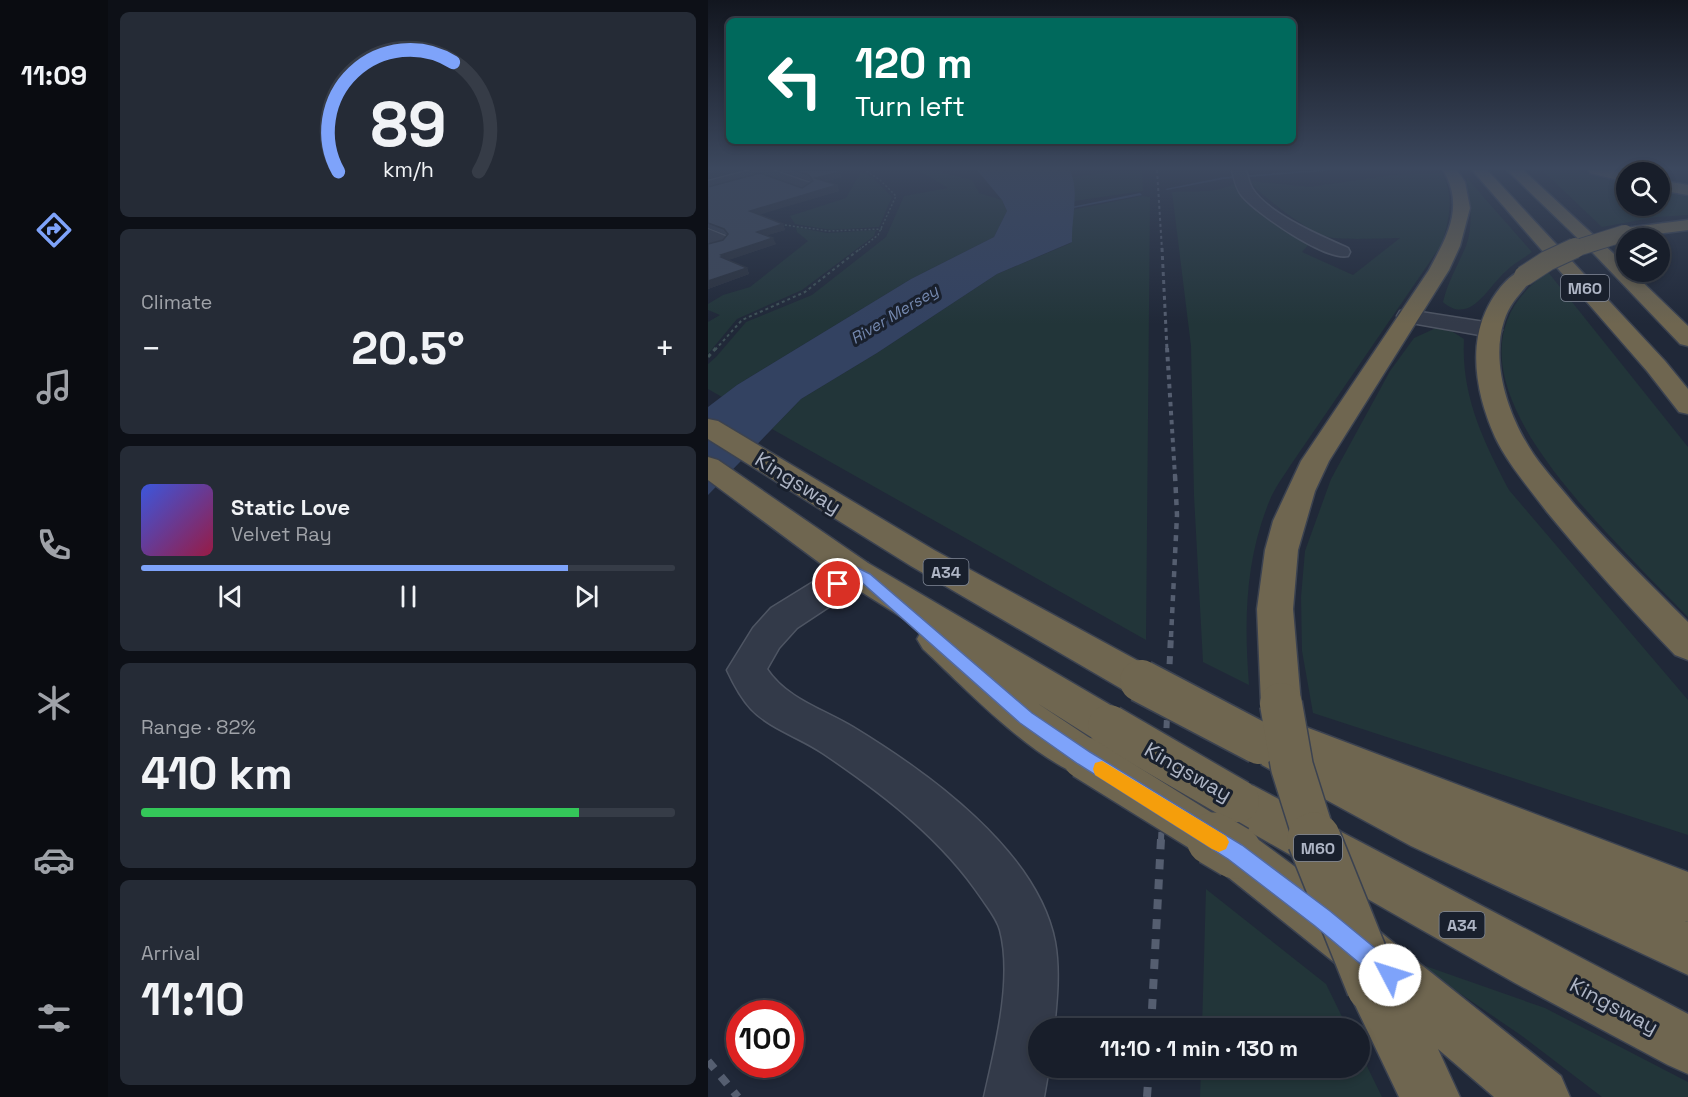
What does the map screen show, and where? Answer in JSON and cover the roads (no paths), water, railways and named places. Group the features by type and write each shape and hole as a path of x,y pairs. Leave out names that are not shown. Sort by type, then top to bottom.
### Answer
{"highway":[{"name":"M60","path":"1430,1097 1373,986 1340,911 1292,765 1281,704 1274,637 1278,557 1299,490 1438,270 1461,221"},
{"name":"M60","path":"1525,221 1656,366 1688,406"},
{"name":"M60","path":"1569,221 1688,339"},
{"name":"M60","path":"1688,225 1608,237 1547,260 1524,276 1497,309 1491,330 1490,373 1505,428 1536,478 1582,532 1688,645"},
{"name":"Kingsway","path":"708,428 819,498 998,603 1106,662 1259,735"},
{"name":"Kingsway","path":"708,466 861,575 1026,718 1096,742 1238,801 1534,964 1688,1045"},
{"path":"1259,735 1688,897"},
{"path":"1259,735 1428,830 1688,950"},
{"path":"1096,742 1322,918 1540,1097"}],"street":[{"path":"1287,221 1313,239 1341,252"},
{"path":"1408,316 1491,330"},
{"path":"861,575 784,618 766,638 746,670 765,698 837,740 931,808 966,839 998,878 1025,925 1030,946 1029,996 1014,1097"}],"water":[{"name":"River Mersey","path":"1002,221 1073,221 1072,242 997,274 877,353 801,399 708,495 708,407 737,385 911,279 994,237"}],"railway":[{"path":"1160,221 1162,250"},
{"path":"1162,248 1167,350"},
{"path":"1167,348 1175,476"},
{"path":"1171,637 1177,515 1175,475"},
{"path":"1161,840 1171,635"},
{"path":"1152,1018 1161,839"},
{"path":"708,1061 738,1097"},
{"path":"1147,1097 1148,1078"}]}
